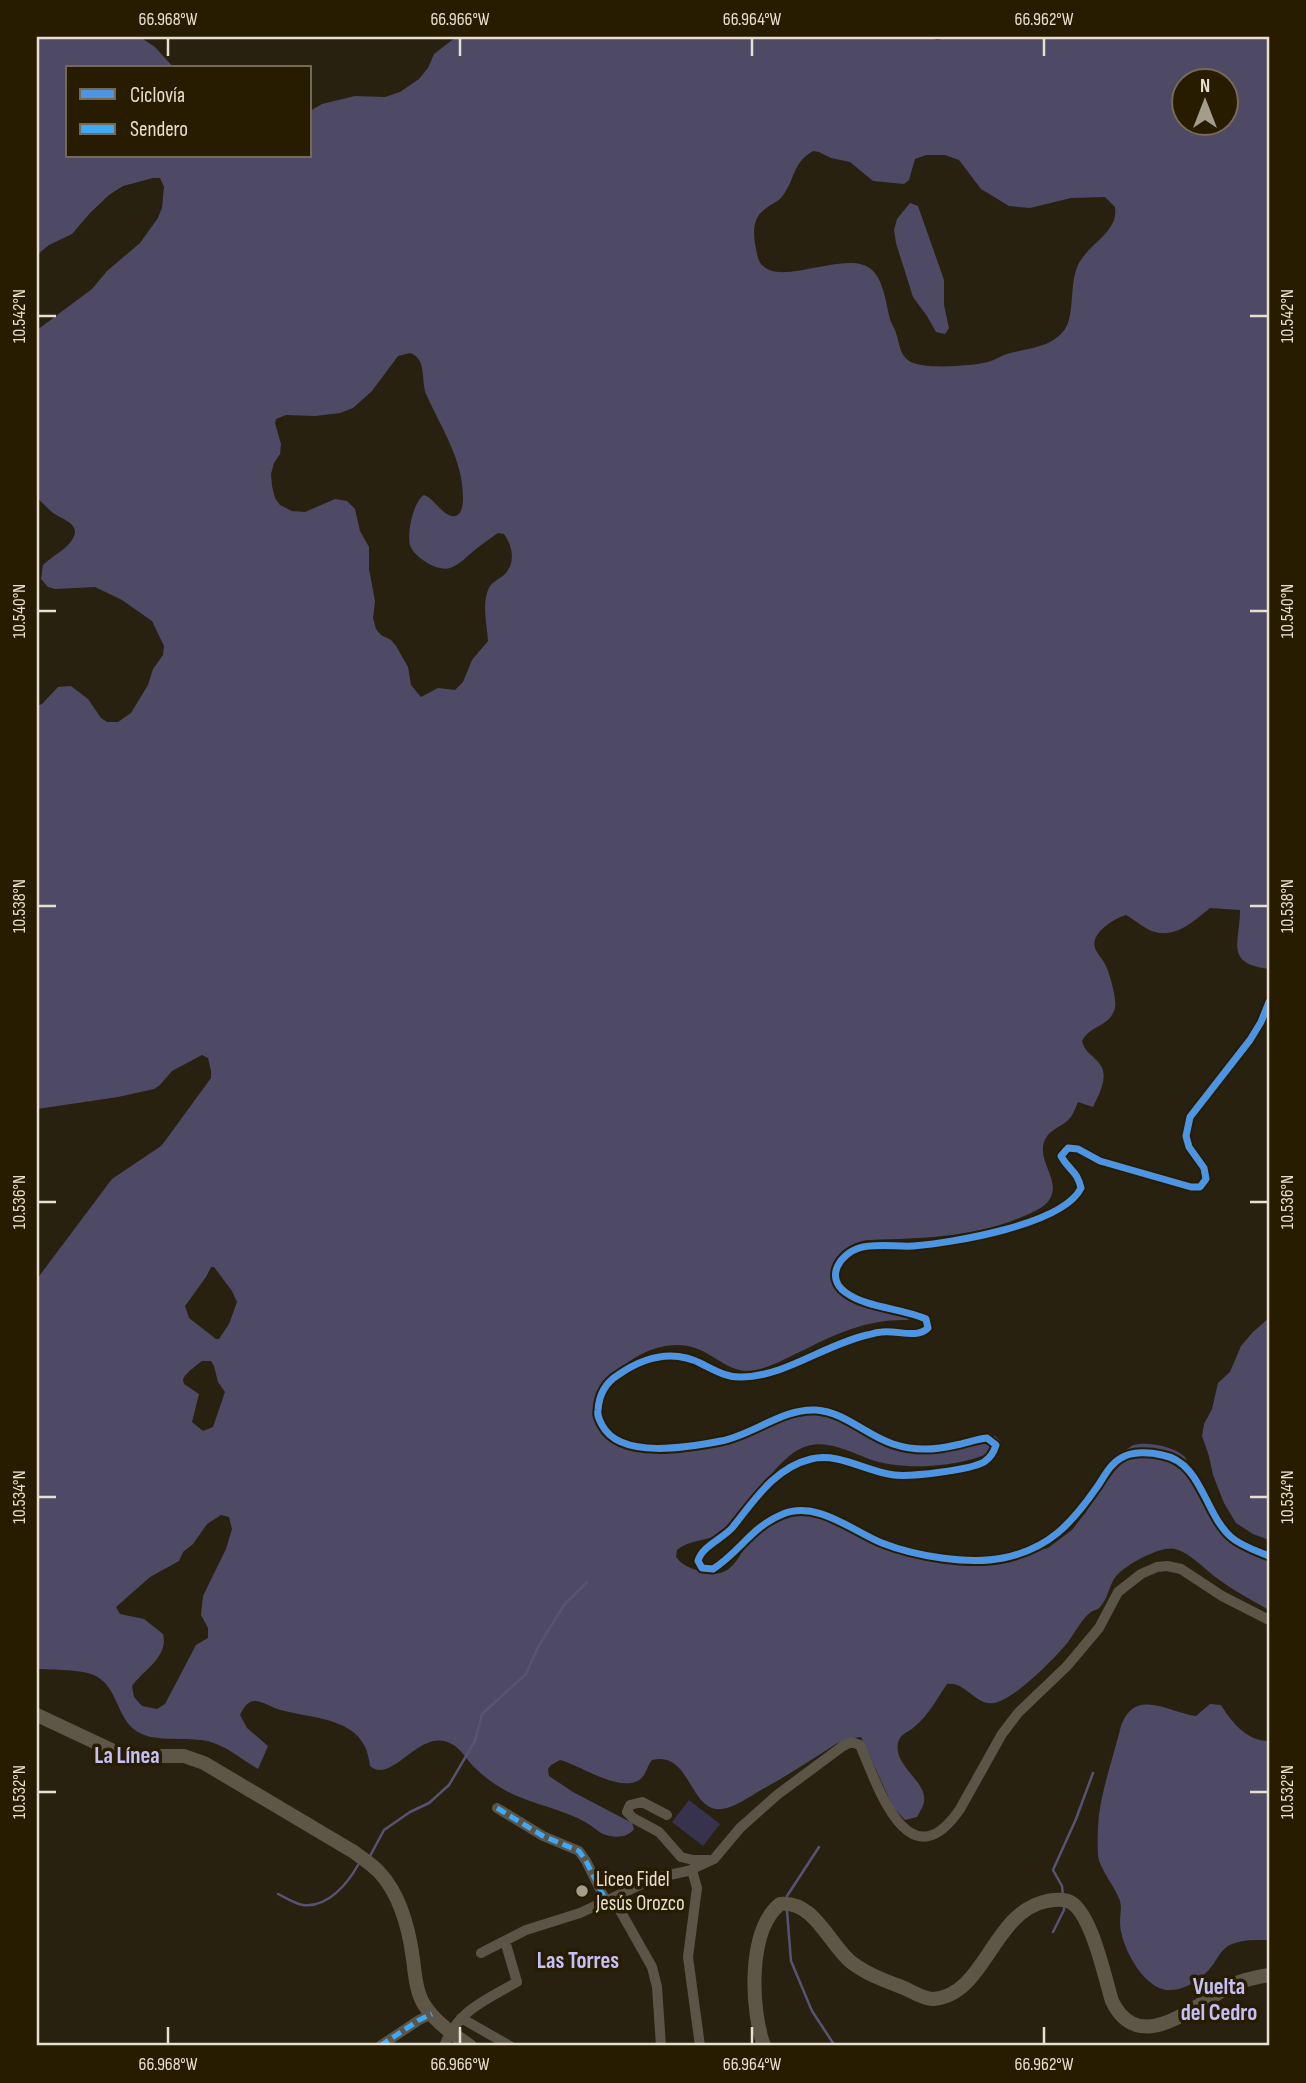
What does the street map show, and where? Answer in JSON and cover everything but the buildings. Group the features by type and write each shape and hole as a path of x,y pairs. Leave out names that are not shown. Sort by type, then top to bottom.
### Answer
{"main road":[{"path":"37,1715 118,1753 130,1756 184,1756 204,1763 373,1866 381,1874 400,1906 411,1941 420,1995 425,2006 470,2046"},
{"path":"764,2046 755,2006 755,1964 768,1917 780,1904 792,1904 808,1912 850,1961 863,1970 930,1999 946,1995 965,1983 1007,1926 1020,1913 1037,1904 1060,1900 1075,1905 1086,1920 1116,2011 1130,2023 1140,2026 1166,2023 1200,2006 1230,1986 1269,1975"}],"street":[{"path":"1269,1002 1250,1040 1190,1117 1186,1136 1189,1147 1204,1168 1206,1179 1200,1187 1100,1161 1078,1149 1069,1148 1062,1156 1065,1164 1078,1175 1081,1188 1078,1195 1056,1211 984,1235 913,1246 860,1247 843,1256 837,1264 835,1276 845,1292 862,1301 926,1319 928,1328 925,1332 884,1331 860,1337 777,1370 744,1377 719,1373 682,1356 654,1357 615,1376 604,1388 599,1399 597,1416 611,1435 648,1448 687,1447 727,1440 794,1413 812,1410 842,1418 876,1437 906,1447 939,1448 987,1438 996,1445 994,1453 983,1463 936,1473 892,1475 842,1460 823,1458 793,1465 767,1484 729,1532 699,1554 698,1561 702,1568 713,1569 727,1561 756,1530 792,1511 816,1512 839,1520 882,1543 919,1553 953,1559 1000,1559 1026,1552 1047,1542 1082,1509 1121,1457 1141,1453 1177,1458 1190,1470 1221,1525 1233,1539 1269,1556"},
{"path":"481,1953 540,1924 580,1913 655,1878 692,1870 714,1859 740,1828 777,1795 851,1742 860,1745 885,1800 907,1833 921,1837 942,1830 953,1821 979,1773 1018,1713 1067,1666 1099,1628 1118,1592 1141,1574 1157,1567 1181,1569 1222,1596 1269,1619"},
{"path":"667,1815 642,1802 634,1803 628,1810 633,1818 659,1832 681,1857 693,1860 714,1859"},
{"path":"497,1808 542,1836 579,1851 586,1861 652,1967 657,1987 661,2046"},
{"path":"692,1870 697,1888 688,1957 700,2046"},
{"path":"444,2046 450,2031 472,2008 517,1982 505,1941"},
{"path":"380,2046 418,2020 432,2014"},
{"path":"461,2018 510,2046"}],"shaded area":[{"path":"37,37 140,37 155,47 172,66 66,66 66,158 312,158 312,110 322,104 355,96 385,97 400,92 419,79 434,54 456,37 928,37 937,40 953,37 1269,37 1269,969 1245,962 1240,957 1237,942 1240,910 1210,908 1185,927 1163,933 1152,931 1126,915 1116,919 1100,932 1094,942 1109,975 1115,1008 1109,1019 1082,1041 1102,1068 1104,1079 1093,1107 1078,1102 1069,1119 1051,1132 1044,1142 1043,1155 1053,1188 1044,1205 1024,1216 986,1229 928,1237 863,1241 849,1248 835,1266 844,1288 910,1319 855,1328 756,1370 732,1368 705,1352 688,1346 656,1348 636,1357 619,1370 598,1407 608,1435 677,1452 812,1407 909,1453 986,1437 995,1436 1001,1442 1000,1448 970,1460 936,1466 884,1463 831,1446 807,1446 796,1451 774,1471 726,1530 677,1550 678,1560 699,1571 720,1573 727,1570 758,1533 796,1509 882,1541 950,1557 1023,1555 1048,1548 1072,1530 1124,1451 1133,1445 1154,1444 1181,1453 1222,1527 1269,1557 1269,1610 1230,1588 1181,1551 1161,1550 1133,1563 1118,1574 1102,1604 1085,1618 1062,1649 1012,1694 994,1703 987,1703 960,1686 947,1684 924,1718 902,1736 898,1743 898,1751 905,1767 924,1795 917,1817 905,1820 893,1807 861,1737 836,1744 747,1799 722,1809 711,1808 703,1802 683,1772 665,1759 652,1760 644,1775 637,1781 627,1783 603,1778 560,1760 551,1765 548,1769 549,1776 632,1823 632,1831 617,1837 604,1834 566,1813 523,1799 503,1789 473,1766 460,1750 450,1743 439,1740 428,1743 397,1763 378,1770 370,1766 367,1750 350,1729 324,1719 252,1701 240,1715 247,1728 268,1746 258,1769 224,1747 209,1741 142,1734 127,1722 110,1689 96,1676 75,1671 37,1669 37,1279 112,1179 161,1146 211,1078 208,1058 202,1055 172,1071 154,1089 37,1109 37,706 58,687 71,686 88,699 101,718 107,722 118,722 131,713 148,685 153,669 163,655 164,646 152,621 122,600 95,587 55,589 48,587 41,579 43,565 66,547 75,532 72,524 53,513 37,498 37,330 92,289 107,271 140,243 162,208 164,187 160,178 123,186 109,195 72,234 49,245 37,255","holes":["813,151 850,162 873,181 904,184 909,180 915,159 926,155 945,155 959,160 981,189 1009,206 1030,208 1071,198 1105,197 1115,207 1115,215 1108,230 1079,263 1068,323 1060,335 1046,344 988,362 960,366 925,366 909,361 903,355 882,286 872,270 860,264 844,263 790,272 775,272 763,266 755,243 757,219 766,208 781,198 801,161","410,353 419,360 427,396 456,458 463,500 459,514 451,516 424,495 417,504 410,526 409,540 412,550 433,566 445,569 461,562 498,533 504,534 512,560 508,570 488,590 485,609 488,641 472,660 463,682 455,690 438,688 421,697 411,685 408,667 396,646 376,629 369,547 360,531 355,509 347,501 335,499 305,512 292,511 280,505 275,498 271,474 280,454 281,444 276,419 286,415 340,413 353,408 372,391 398,356","211,1267 214,1267 237,1302 229,1324 219,1339 189,1318 185,1306","202,1361 211,1361 218,1382 225,1392 213,1427 203,1431 192,1422 199,1394 184,1384 183,1380 188,1372","221,1515 229,1517 232,1529 226,1549 203,1596 201,1615 208,1628 208,1638 196,1645 165,1704 157,1709 142,1706 134,1697 132,1686 159,1656 164,1642 163,1634 144,1619 120,1614 116,1607 150,1577 179,1561 183,1552 193,1544 207,1524"]},
{"path":"910,203 918,206 944,280 944,305 949,328 945,334 936,332 913,297 896,243 894,230 897,219"},
{"path":"1269,1318 1269,1540 1236,1523 1224,1503 1213,1475 1202,1436 1218,1383 1230,1372 1241,1346"},
{"path":"1210,1704 1221,1705 1235,1724 1247,1734 1269,1741 1269,1940 1237,1942 1228,1946 1198,1980 1170,1990 1151,1983 1143,1975 1124,1942 1120,1901 1099,1859 1099,1815 1121,1726 1127,1714 1135,1707 1153,1705 1196,1716"},
{"path":"689,1800 720,1824 703,1846 672,1822"}],"waterway":[{"path":"370,1856 384,1830 429,1803 449,1785 475,1741 482,1714 526,1674 538,1647 564,1605 587,1582"},
{"path":"1063,1896 1062,1886 1053,1870 1093,1773"},
{"path":"787,1896 819,1847"},
{"path":"278,1894 300,1904 321,1903 343,1886 358,1865"},
{"path":"1053,1932 1064,1906"},
{"path":"787,1911 791,1961 812,2011 835,2046"}],"marked path":[{"path":"497,1808 543,1836 579,1851 606,1901"},
{"path":"380,2046 432,2014"}],"cycle path":[{"path":"1269,1002 1250,1040 1190,1117 1186,1136 1189,1147 1204,1168 1206,1179 1200,1187 1191,1187 1100,1161 1078,1149 1068,1148 1061,1156 1081,1188 1070,1201 1052,1212 1004,1230 953,1241 859,1248 841,1261 837,1267 836,1280 845,1292 874,1305 926,1319 928,1328 923,1331 913,1334 880,1332 867,1335 790,1366 742,1377 726,1375 691,1359 659,1357 638,1364 613,1378 601,1394 598,1412 598,1418 611,1436 639,1447 674,1448 721,1441 792,1413 816,1410 837,1415 883,1440 909,1448 941,1448 987,1438 996,1445 992,1455 977,1465 926,1474 894,1475 832,1458 798,1463 766,1487 732,1528 704,1551 698,1561 702,1568 713,1569 763,1525 783,1514 796,1511 822,1514 882,1543 910,1552 958,1560 989,1560 1019,1554 1058,1533 1088,1500 1117,1461 1130,1454 1141,1453 1162,1455 1186,1467 1214,1515 1231,1537 1244,1546 1269,1556"}],"place":[{"name":"Liceo Fidel Jesús Orozco","path":"582,1891"}],"district":[{"name":"La Línea","path":"127,1756"},
{"name":"Las Torres","path":"578,1961"},
{"name":"Vuelta del Cedro","path":"1219,2000"}]}
